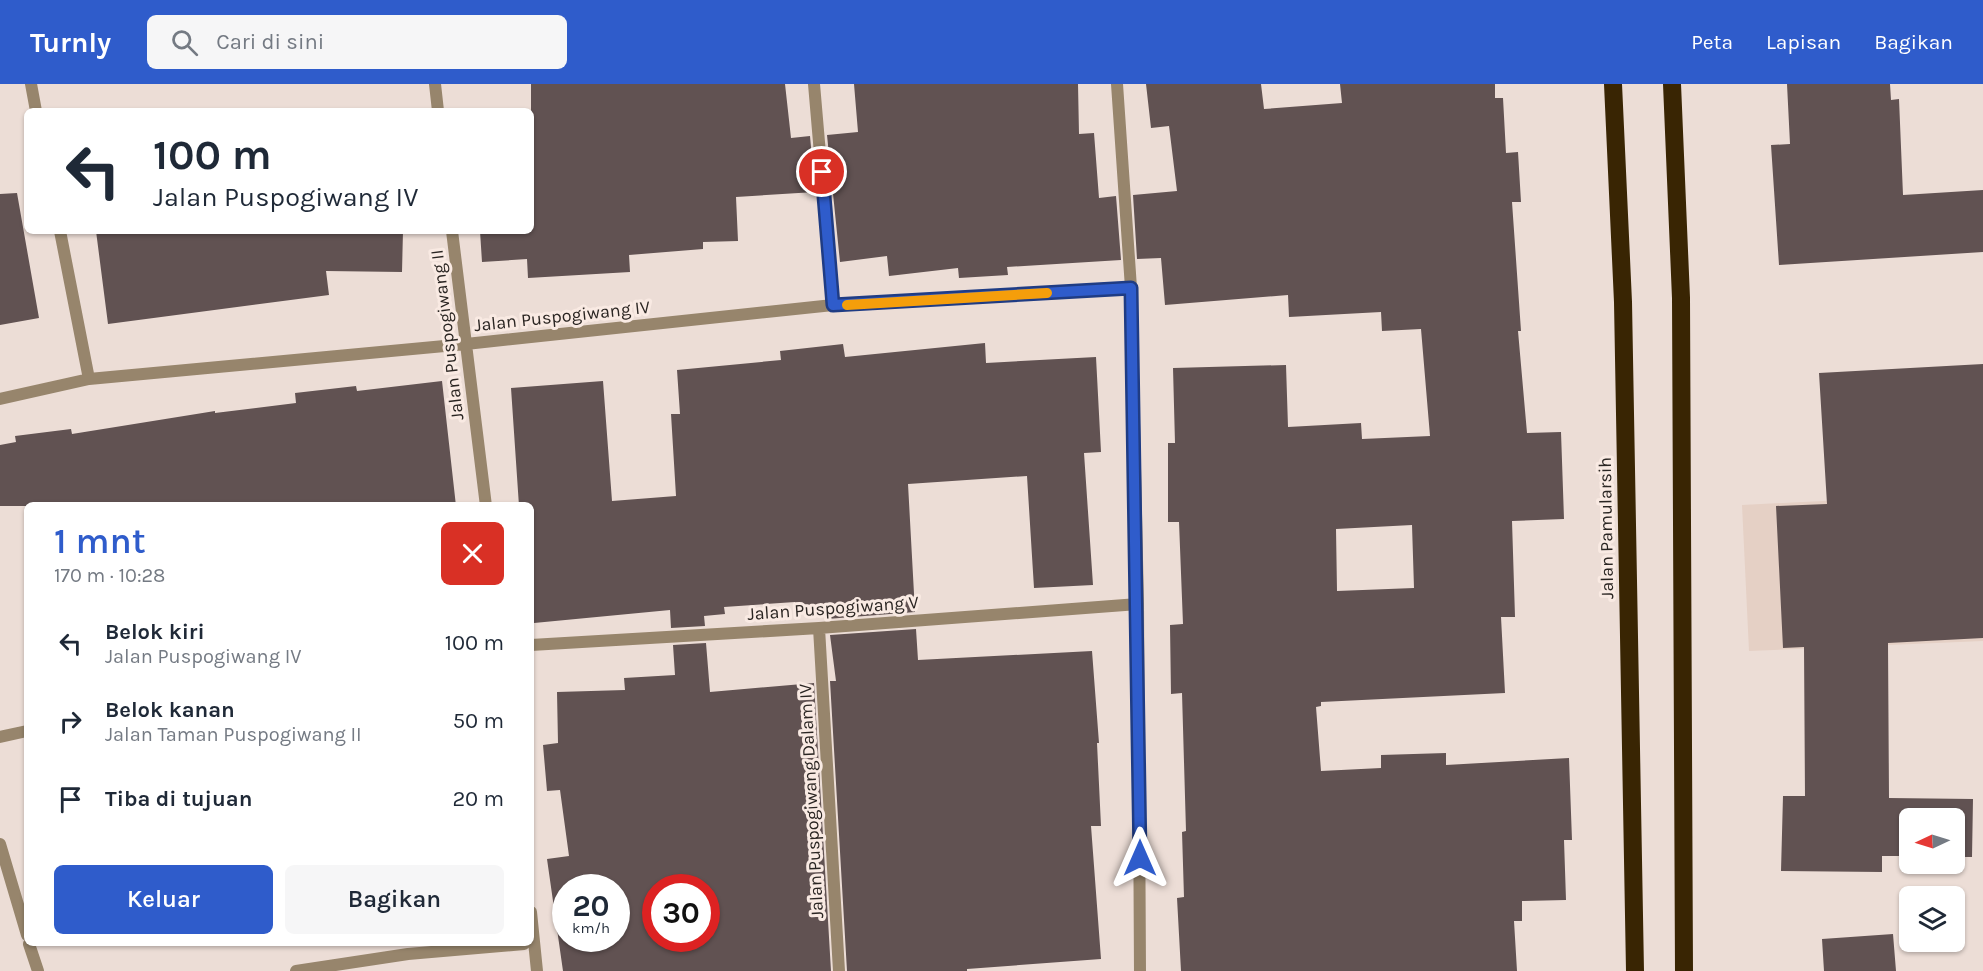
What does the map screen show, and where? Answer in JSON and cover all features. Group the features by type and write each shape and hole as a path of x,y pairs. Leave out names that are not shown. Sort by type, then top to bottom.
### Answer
{"highway":[{"name":"Jalan Pamularsih","path":"1613,84 1623,314 1635,971"},
{"path":"1672,84 1681,298 1683,971"}],"street":[{"path":"31,84 35,108"},
{"path":"435,84 438,108"},
{"path":"814,84 833,305"},
{"path":"1117,84 1131,288 1138,604 1140,971"},
{"path":"61,234 89,379"},
{"name":"Jalan Puspogiwang II","path":"452,234 486,502"},
{"name":"Jalan Puspogiwang IV","path":"0,399 89,379 466,344 833,305 1131,288"},
{"name":"Jalan Puspogiwang V","path":"534,645 819,628 1138,604"},
{"name":"Jalan Puspogiwang Dalam IV","path":"819,628 839,971"},
{"path":"0,737 24,732"},
{"path":"0,843 24,925"},
{"path":"30,946 38,971"},
{"path":"296,971 408,954 497,946"},
{"path":"531,946 537,971"}],"shaded area":[{"path":"1983,493 1983,641 1749,651 1742,505"}],"building":[{"path":"531,84 785,84 791,138 810,136 815,192 736,197 738,241 703,242 703,249 629,255 630,272 528,278 527,259 482,262 480,234 534,234 534,108 531,108"},
{"path":"854,84 1078,84 1079,134 1094,133 1099,198 1116,196 1121,260 1007,267 1008,275 959,278 958,268 889,276 887,256 840,262 827,135 858,132"},
{"path":"1146,84 1261,84 1264,109 1342,103 1340,84 1495,84 1495,98 1503,98 1506,153 1518,152 1521,202 1512,202 1521,331 1518,331 1527,433 1561,432 1564,519 1512,521 1515,617 1501,617 1505,693 1321,702 1321,706 1316,707 1321,771 1381,768 1381,755 1446,753 1446,765 1569,758 1572,840 1564,840 1566,900 1522,901 1522,921 1514,921 1517,971 1181,971 1177,898 1184,897 1182,832 1186,831 1182,693 1171,694 1170,625 1183,624 1179,522 1168,522 1168,443 1175,443 1173,368 1286,365 1288,427 1361,423 1362,439 1430,436 1421,329 1382,331 1381,312 1289,317 1288,295 1165,305 1161,258 1137,259 1133,195 1177,191 1169,126 1151,128","holes":["1412,525 1414,588 1337,591 1336,529"]},
{"path":"1787,84 1890,84 1891,100 1899,99 1903,195 1983,190 1983,252 1779,265 1771,145 1790,144"},
{"path":"17,193 39,318 0,325 0,194"},
{"path":"96,234 403,234 402,272 326,271 329,295 108,324"},
{"path":"985,343 986,363 1096,357 1101,452 1084,453 1093,585 1034,588 1027,476 908,484 915,612 827,619 826,610 796,613 795,602 724,607 725,614 704,616 705,626 671,628 670,610 534,623 534,502 519,502 511,388 603,381 612,501 676,496 671,414 680,414 677,370 781,360 780,351 843,344 845,357"},
{"path":"1983,364 1983,638 1888,643 1889,798 1973,799 1972,857 1965,857 1965,808 1899,808 1899,856 1882,856 1882,872 1781,871 1783,796 1805,796 1804,647 1783,648 1776,506 1827,504 1819,373"},
{"path":"442,381 456,502 24,502 24,506 0,506 0,445 16,442 15,436 71,429 72,434 215,411 215,413 296,403 295,393 356,386 357,391"},
{"path":"916,629 918,660 1092,651 1099,743 1097,743 1101,826 1091,826 1101,959 967,969 967,971 847,971 830,681 836,681 830,635"},
{"path":"706,643 710,692 814,683 831,971 563,971 560,952 630,952 630,874 552,874 552,894 547,859 569,856 560,790 547,791 543,745 558,743 557,692 625,690 624,678 675,675 673,645"},
{"path":"1893,934 1896,971 1824,971 1822,939"}],"slow traffic":[{"path":"847,305 1047,293"}],"route":[{"path":"822,172 833,305 1131,288 1138,604 1140,858"}]}
